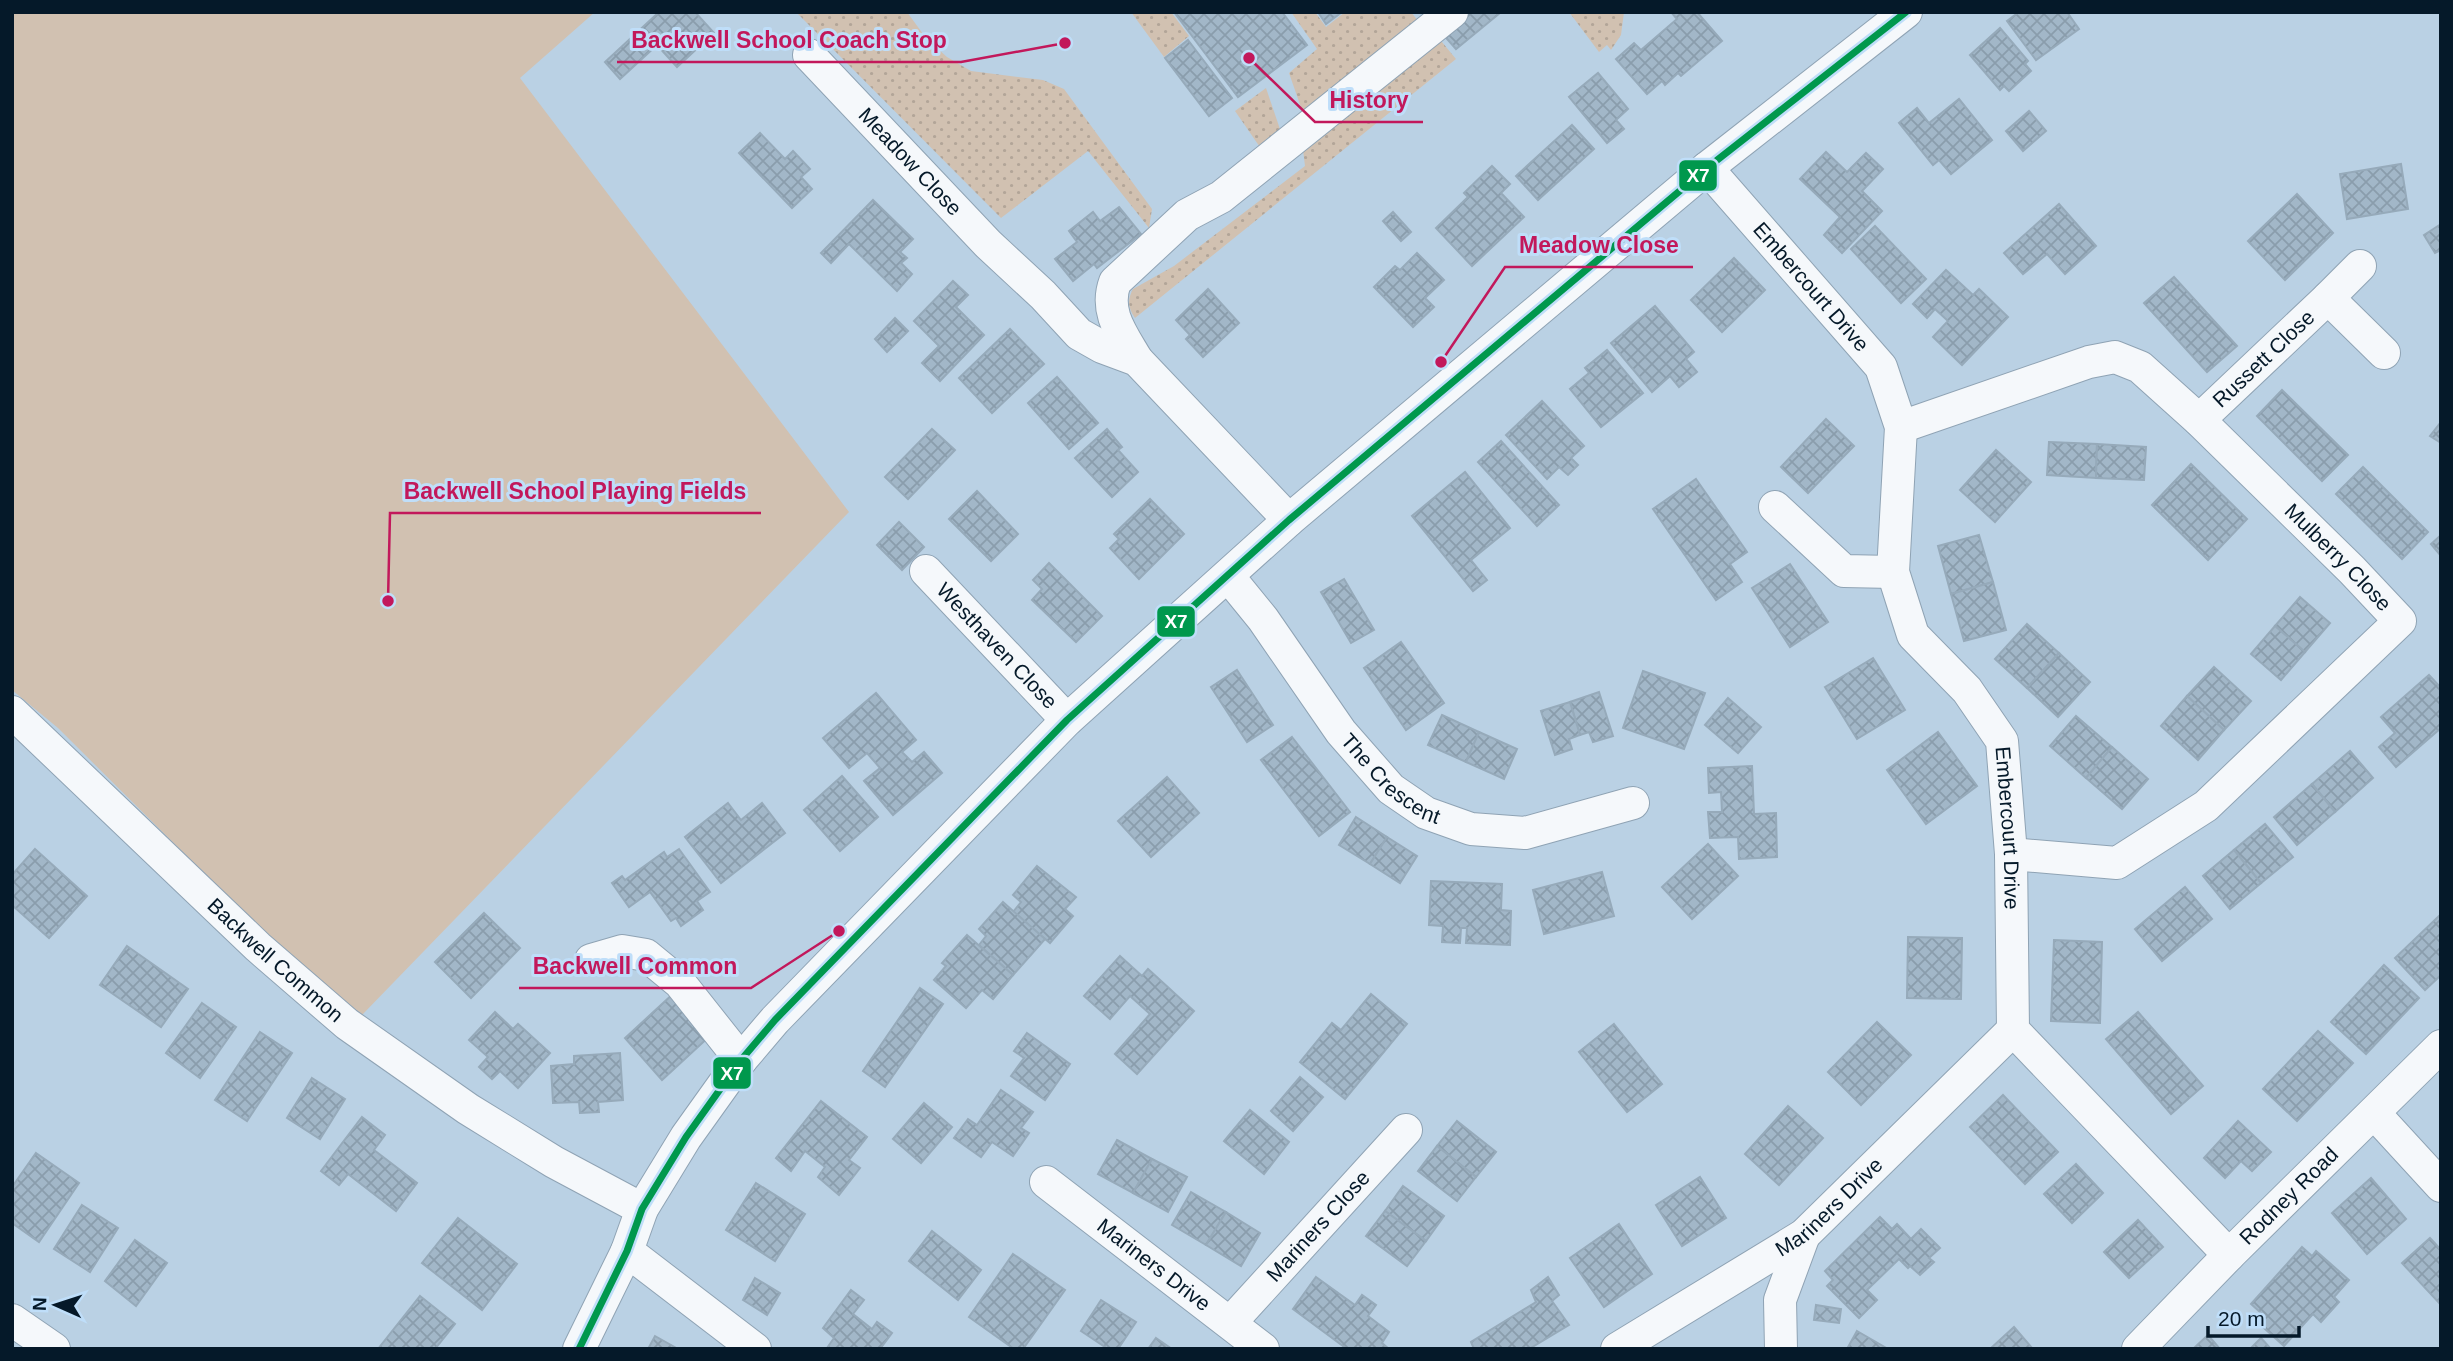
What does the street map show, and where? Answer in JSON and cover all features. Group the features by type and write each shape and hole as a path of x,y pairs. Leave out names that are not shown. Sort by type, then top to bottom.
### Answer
{"street":[{"path":"1137,360 1114,320 1110,307 1110,295 1115,282 1187,215 1221,197 1452,12"},
{"path":"579,1349 627,1251 642,1209 686,1137 741,1060 775,1020 1067,720 1289,520 1707,168 1906,12"},
{"name":"Meadow Close","path":"809,55 988,244 1043,295 1079,334 1102,347 1137,360 1289,520"},
{"name":"Embercourt Drive","path":"1707,168 1881,367 1901,427 1893,572 1913,635 1967,690 2002,741 2011,854 2012,1030"},
{"name":"Russett Close","path":"2199,420 2360,266"},
{"name":"Russett Close","path":"2328,298 2384,353"},
{"name":"Mulberry Close","path":"1901,427 2089,362 2115,357 2140,367 2199,420 2352,570 2400,621 2206,806 2117,863 2011,854"},
{"path":"1775,507 1844,571 1893,572"},
{"name":"Westhaven Close","path":"926,571 1067,720"},
{"name":"The Crescent","path":"1228,576 1263,619 1341,732 1391,789 1426,813 1471,829 1525,834 1633,803"},
{"name":"Backwell Common","path":"12,712 258,947 347,1024 468,1109 554,1162 642,1209"},
{"path":"591,960 621,951 646,955 680,983 741,1060"},
{"path":"2012,1030 2229,1255"},
{"name":"Mariners Drive","path":"1617,1349 1804,1235 2012,1030"},
{"name":"Rodney Road","path":"2138,1349 2229,1255 2441,1046"},
{"path":"2374,1113 2441,1186"},
{"name":"Mariners Close","path":"1230,1323 1406,1130"},
{"name":"Mariners Drive","path":"1046,1182 1263,1349"},
{"path":"1781,1349 1780,1300 1804,1235"},
{"path":"627,1251 755,1349"},
{"path":"12,1320 54,1349"}],"shaded area":[{"path":"12,12 595,12 520,78 849,512 362,1015 261,930 58,728 12,690"},
{"path":"796,12 907,12 926,38 947,57 971,71 1043,80 1064,89 1152,209 1149,228 1088,151 1001,218"},
{"path":"1131,12 1171,12 1189,36 1164,57"},
{"path":"1291,12 1315,12 1326,27 1345,12 1411,12 1422,26 1305,119 1289,73 1317,49"},
{"path":"1569,12 1624,12 1621,35 1611,50 1607,45 1599,52"},
{"path":"1437,36 1456,59 1135,318 1129,304 1133,289 1174,266 1305,166 1302,142"},
{"path":"1266,88 1283,138 1264,153 1235,111"}],"building":[{"path":"659,12 695,12 714,33 677,67 657,45 620,79 605,62"},
{"path":"1174,12 1282,12 1307,45 1238,97"},
{"path":"1318,12 1342,12 1326,24"},
{"path":"1465,12 1500,13 1456,49 1441,32"},
{"path":"1671,12 1697,12 1722,41 1681,76 1678,73 1665,85 1662,81 1647,94 1616,59 1634,43 1641,50 1677,19"},
{"path":"2019,12 2067,12 2079,29 2036,60 2007,21"},
{"path":"2000,28 2028,61 2025,64 2031,71 2009,91 2004,86 2000,90 1970,55"},
{"path":"1188,40 1232,98 1209,116 1165,58"},
{"path":"1598,73 1628,109 1616,120 1624,129 1607,143 1569,97"},
{"path":"1959,99 1992,140 1951,174 1939,160 1933,165 1899,123 1917,108 1929,123"},
{"path":"2029,111 2046,131 2023,151 2006,131"},
{"path":"1572,125 1594,149 1538,200 1516,176"},
{"path":"760,133 785,159 793,151 810,169 801,177 812,189 792,208 739,153"},
{"path":"1826,152 1847,172 1866,153 1883,169 1862,191 1882,211 1842,253 1824,235 1840,217 1800,179"},
{"path":"2401,164 2408,209 2347,219 2340,174"},
{"path":"1492,166 1510,184 1501,193 1524,217 1472,266 1436,228 1468,197 1464,193"},
{"path":"2297,194 2333,233 2285,280 2248,241"},
{"path":"873,200 913,239 900,252 907,258 901,263 912,274 897,291 849,244 831,263 821,253"},
{"path":"2059,204 2096,246 2065,274 2047,254 2023,274 2004,253"},
{"path":"1119,207 1141,234 1097,268 1094,264 1073,281 1055,259 1077,242 1069,231 1093,212 1100,221"},
{"path":"1393,212 1411,232 1401,241 1383,221"},
{"path":"2441,224 2441,250 2435,253 2424,235"},
{"path":"1875,226 1926,279 1901,303 1851,249"},
{"path":"1417,253 1444,280 1425,298 1434,307 1413,327 1374,287 1395,266 1400,270"},
{"path":"1734,258 1765,290 1722,332 1691,300"},
{"path":"1946,270 1973,295 1979,289 2008,317 1962,365 1933,337 1948,321 1935,309 1927,318 1913,304"},
{"path":"2174,277 2237,346 2207,372 2144,303"},
{"path":"953,281 968,295 956,307 984,335 940,381 922,363 939,346 914,321"},
{"path":"1208,289 1239,323 1203,357 1186,339 1190,335 1176,320"},
{"path":"1655,306 1694,352 1686,359 1697,372 1679,387 1670,376 1652,392 1611,343"},
{"path":"895,318 908,331 887,352 875,339"},
{"path":"1010,329 1044,364 992,413 959,378"},
{"path":"1607,350 1643,393 1601,427 1570,389 1589,373 1585,368"},
{"path":"1057,377 1098,423 1069,449 1028,403"},
{"path":"2282,390 2348,455 2322,481 2257,416"},
{"path":"1542,401 1584,446 1571,458 1578,465 1568,475 1559,467 1547,479 1506,435"},
{"path":"1826,419 1854,446 1808,493 1781,467"},
{"path":"2441,422 2441,443 2430,436"},
{"path":"932,429 955,450 908,499 885,477"},
{"path":"1107,429 1122,447 1118,450 1138,472 1112,497 1075,458"},
{"path":"1501,441 1559,505 1537,526 1478,462"},
{"path":"2049,442 2097,444 2096,478 2047,475"},
{"path":"2097,444 2146,447 2144,480 2096,478"},
{"path":"1996,450 2031,482 1995,522 1960,490"},
{"path":"2191,464 2247,519 2208,560 2152,505"},
{"path":"2363,467 2428,532 2402,559 2336,494"},
{"path":"1465,472 1510,528 1471,560 1487,580 1473,591 1412,516"},
{"path":"1696,479 1747,552 1730,564 1742,582 1716,600 1653,509"},
{"path":"977,491 1018,534 991,561 949,519"},
{"path":"1150,499 1184,534 1139,579 1110,548 1119,539 1114,534"},
{"path":"899,522 924,547 902,570 877,545"},
{"path":"1979,535 1993,582 1951,594 1938,546"},
{"path":"2441,535 2441,556 2431,544"},
{"path":"1049,563 1102,616 1076,642 1032,600 1042,589 1033,580"},
{"path":"1790,564 1828,622 1790,647 1752,588"},
{"path":"1344,579 1374,630 1351,643 1321,592"},
{"path":"1993,582 2006,630 1964,641 1951,594"},
{"path":"2300,597 2330,623 2305,652 2275,626"},
{"path":"2027,624 2059,653 2027,688 1995,659"},
{"path":"2275,626 2305,652 2281,680 2251,654"},
{"path":"1401,642 1444,703 1406,730 1364,668"},
{"path":"2059,653 2090,682 2058,717 2027,688"},
{"path":"1873,658 1905,710 1857,739 1825,687"},
{"path":"2214,667 2251,701 2224,730 2187,696"},
{"path":"1237,670 1273,725 1247,742 1211,687"},
{"path":"1643,671 1705,693 1684,749 1623,728"},
{"path":"2429,675 2441,688 2441,728 2396,767 2379,747 2395,733 2381,717"},
{"path":"1599,692 1613,736 1593,742 1589,732 1580,735 1570,702"},
{"path":"876,693 916,740 902,752 912,762 924,752 942,773 893,815 864,781 880,768 867,753 849,768 823,738"},
{"path":"2187,696 2224,730 2198,760 2161,726"},
{"path":"1728,698 1761,727 1738,753 1705,725"},
{"path":"1570,702 1580,735 1569,739 1572,749 1555,755 1541,711"},
{"path":"1442,715 1479,732 1466,762 1428,745"},
{"path":"2076,716 2112,747 2086,778 2050,746"},
{"path":"1479,732 1517,749 1504,779 1466,762"},
{"path":"1938,732 1977,786 1926,824 1887,770"},
{"path":"1292,737 1350,812 1319,836 1261,760"},
{"path":"2112,747 2148,779 2122,809 2086,778"},
{"path":"2350,751 2373,778 2335,812 2312,784"},
{"path":"1752,766 1754,814 1776,813 1777,857 1739,859 1738,837 1710,838 1708,812 1722,812 1721,792 1709,793 1708,768"},
{"path":"842,776 878,817 840,851 804,810"},
{"path":"1167,777 1199,813 1151,857 1118,821"},
{"path":"2312,784 2335,812 2297,845 2274,817"},
{"path":"728,803 741,820 762,803 785,833 721,883 685,837"},
{"path":"1356,817 1387,837 1370,864 1339,845"},
{"path":"2265,824 2293,857 2261,883 2234,850"},
{"path":"1387,837 1417,856 1400,883 1370,864"},
{"path":"1708,844 1738,876 1692,919 1662,887"},
{"path":"35,849 87,896 49,938 12,905 12,875"},
{"path":"679,849 710,892 697,901 703,910 681,926 676,918 671,921 650,892 629,907 612,883 622,876 625,880 664,852 667,857"},
{"path":"2234,850 2261,883 2230,909 2203,876"},
{"path":"1037,866 1076,897 1065,909 1073,916 1050,943 1013,912 1021,902 1013,895"},
{"path":"1602,872 1614,916 1544,934 1533,890"},
{"path":"1431,881 1502,884 1501,910 1511,911 1510,945 1466,943 1467,928 1461,928 1460,943 1442,942 1443,926 1429,925"},
{"path":"2185,887 2212,919 2162,961 2135,929"},
{"path":"1003,902 1045,939 1013,975 979,945 986,936 979,929"},
{"path":"484,913 520,948 471,998 435,962"},
{"path":"2441,914 2441,975 2425,990 2395,958"},
{"path":"967,935 1013,975 993,999 982,990 966,1008 934,980 946,966 942,963"},
{"path":"1908,937 1962,938 1961,999 1907,998"},
{"path":"2054,940 2102,942 2100,1023 2051,1021"},
{"path":"127,946 188,989 161,1027 100,985"},
{"path":"1120,956 1142,976 1148,969 1194,1011 1137,1074 1115,1054 1150,1014 1130,996 1110,1019 1084,996"},
{"path":"2384,965 2419,998 2366,1054 2331,1022"},
{"path":"920,988 943,1004 885,1087 863,1071"},
{"path":"674,993 712,1034 662,1080 625,1038"},
{"path":"1371,994 1407,1024 1345,1099 1300,1062 1332,1023 1341,1030"},
{"path":"202,1003 236,1027 200,1078 166,1053"},
{"path":"495,1012 513,1029 518,1024 550,1053 518,1088 500,1071 492,1079 479,1067 488,1057 469,1040"},
{"path":"2138,1012 2203,1086 2171,1114 2106,1039"},
{"path":"1877,1022 1911,1055 1861,1105 1828,1072"},
{"path":"1614,1024 1662,1084 1627,1112 1579,1052"},
{"path":"2318,1031 2353,1063 2297,1121 2263,1089"},
{"path":"260,1032 292,1053 247,1121 215,1100"},
{"path":"1027,1033 1070,1064 1045,1100 1011,1076 1024,1058 1014,1051"},
{"path":"620,1053 623,1100 598,1102 599,1112 580,1113 579,1102 553,1103 551,1066 574,1064 574,1056"},
{"path":"1300,1077 1323,1097 1293,1131 1271,1111"},
{"path":"312,1078 345,1099 320,1139 287,1118"},
{"path":"1001,1090 1033,1112 1021,1128 1029,1133 1013,1156 992,1142 981,1157 954,1138 968,1119 977,1125"},
{"path":"2003,1095 2058,1152 2025,1184 1970,1127"},
{"path":"821,1101 867,1137 849,1160 860,1168 839,1195 818,1177 825,1167 805,1151 791,1171 776,1158"},
{"path":"924,1103 952,1127 921,1163 893,1139"},
{"path":"1788,1106 1823,1138 1779,1185 1745,1154"},
{"path":"1250,1110 1289,1142 1264,1174 1224,1141"},
{"path":"362,1117 385,1135 374,1150 417,1183 396,1211 348,1174 339,1185 321,1171"},
{"path":"1457,1121 1496,1152 1476,1177 1437,1146"},
{"path":"2238,1121 2271,1152 2252,1171 2241,1161 2225,1178 2204,1158"},
{"path":"1117,1140 1152,1159 1133,1193 1098,1174"},
{"path":"1437,1146 1476,1177 1457,1201 1418,1171"},
{"path":"36,1153 79,1183 39,1242 12,1223 12,1187"},
{"path":"1152,1159 1187,1177 1168,1212 1133,1193"},
{"path":"2076,1164 2103,1193 2072,1223 2044,1194"},
{"path":"1700,1177 1726,1218 1682,1246 1656,1205"},
{"path":"2371,1178 2406,1219 2367,1254 2332,1213"},
{"path":"756,1183 805,1214 775,1261 726,1230"},
{"path":"1403,1186 1444,1216 1426,1241 1385,1211"},
{"path":"1191,1192 1226,1212 1206,1245 1172,1225"},
{"path":"82,1205 118,1228 90,1272 54,1249"},
{"path":"1385,1211 1426,1241 1407,1266 1366,1236"},
{"path":"1226,1212 1260,1233 1241,1266 1206,1245"},
{"path":"1880,1217 1892,1229 1897,1224 1911,1239 1921,1229 1940,1248 1929,1258 1934,1262 1920,1275 1899,1259 1867,1290 1877,1300 1859,1318 1827,1286 1833,1280 1825,1271"},
{"path":"458,1218 517,1264 482,1310 422,1263"},
{"path":"2138,1220 2163,1247 2129,1278 2104,1252"},
{"path":"1619,1224 1652,1274 1604,1307 1570,1258"},
{"path":"932,1231 981,1270 958,1300 909,1261"},
{"path":"2430,1238 2441,1250 2441,1305 2402,1263"},
{"path":"135,1240 167,1263 136,1306 105,1281"},
{"path":"2302,1247 2312,1256 2316,1251 2349,1280 2334,1297 2339,1302 2321,1322 2313,1314 2284,1346 2255,1320 2261,1313 2251,1304"},
{"path":"1013,1254 1065,1290 1023,1349 1014,1349 969,1317"},
{"path":"1316,1277 1355,1305 1362,1295 1376,1305 1368,1316 1389,1332 1382,1343 1389,1349 1347,1349 1293,1309"},
{"path":"1548,1277 1559,1295 1552,1301 1569,1325 1529,1349 1474,1349 1471,1342 1536,1302 1531,1290"},
{"path":"755,1278 780,1293 767,1315 743,1300"},
{"path":"851,1290 864,1300 853,1314 872,1329 877,1322 892,1333 880,1349 827,1348 834,1338 823,1328"},
{"path":"420,1296 455,1324 435,1349 378,1349"},
{"path":"1101,1300 1136,1322 1118,1349 1108,1349 1081,1331"},
{"path":"1816,1305 1841,1309 1839,1323 1814,1320"},
{"path":"2014,1327 2033,1349 1990,1349"},
{"path":"1857,1331 1888,1349 1847,1349"},
{"path":"2208,1335 2220,1349 2193,1349"},
{"path":"655,1336 678,1349 648,1349"},
{"path":"1156,1338 1172,1349 1148,1349"},
{"path":"2261,1338 2271,1349 2250,1349"}],"transit line":[{"name":"X7","path":"579,1349 627,1251 642,1209 686,1137 741,1060 775,1020 1067,720 1289,520 1707,168 1906,12"}],"place":[{"name":"Backwell School Coach Stop","path":"1065,43"},
{"name":"History","path":"1249,58"},
{"name":"Meadow Close","path":"1441,362"},
{"name":"Backwell School Playing Fields","path":"388,601"},
{"name":"Backwell Common","path":"839,931"}]}
